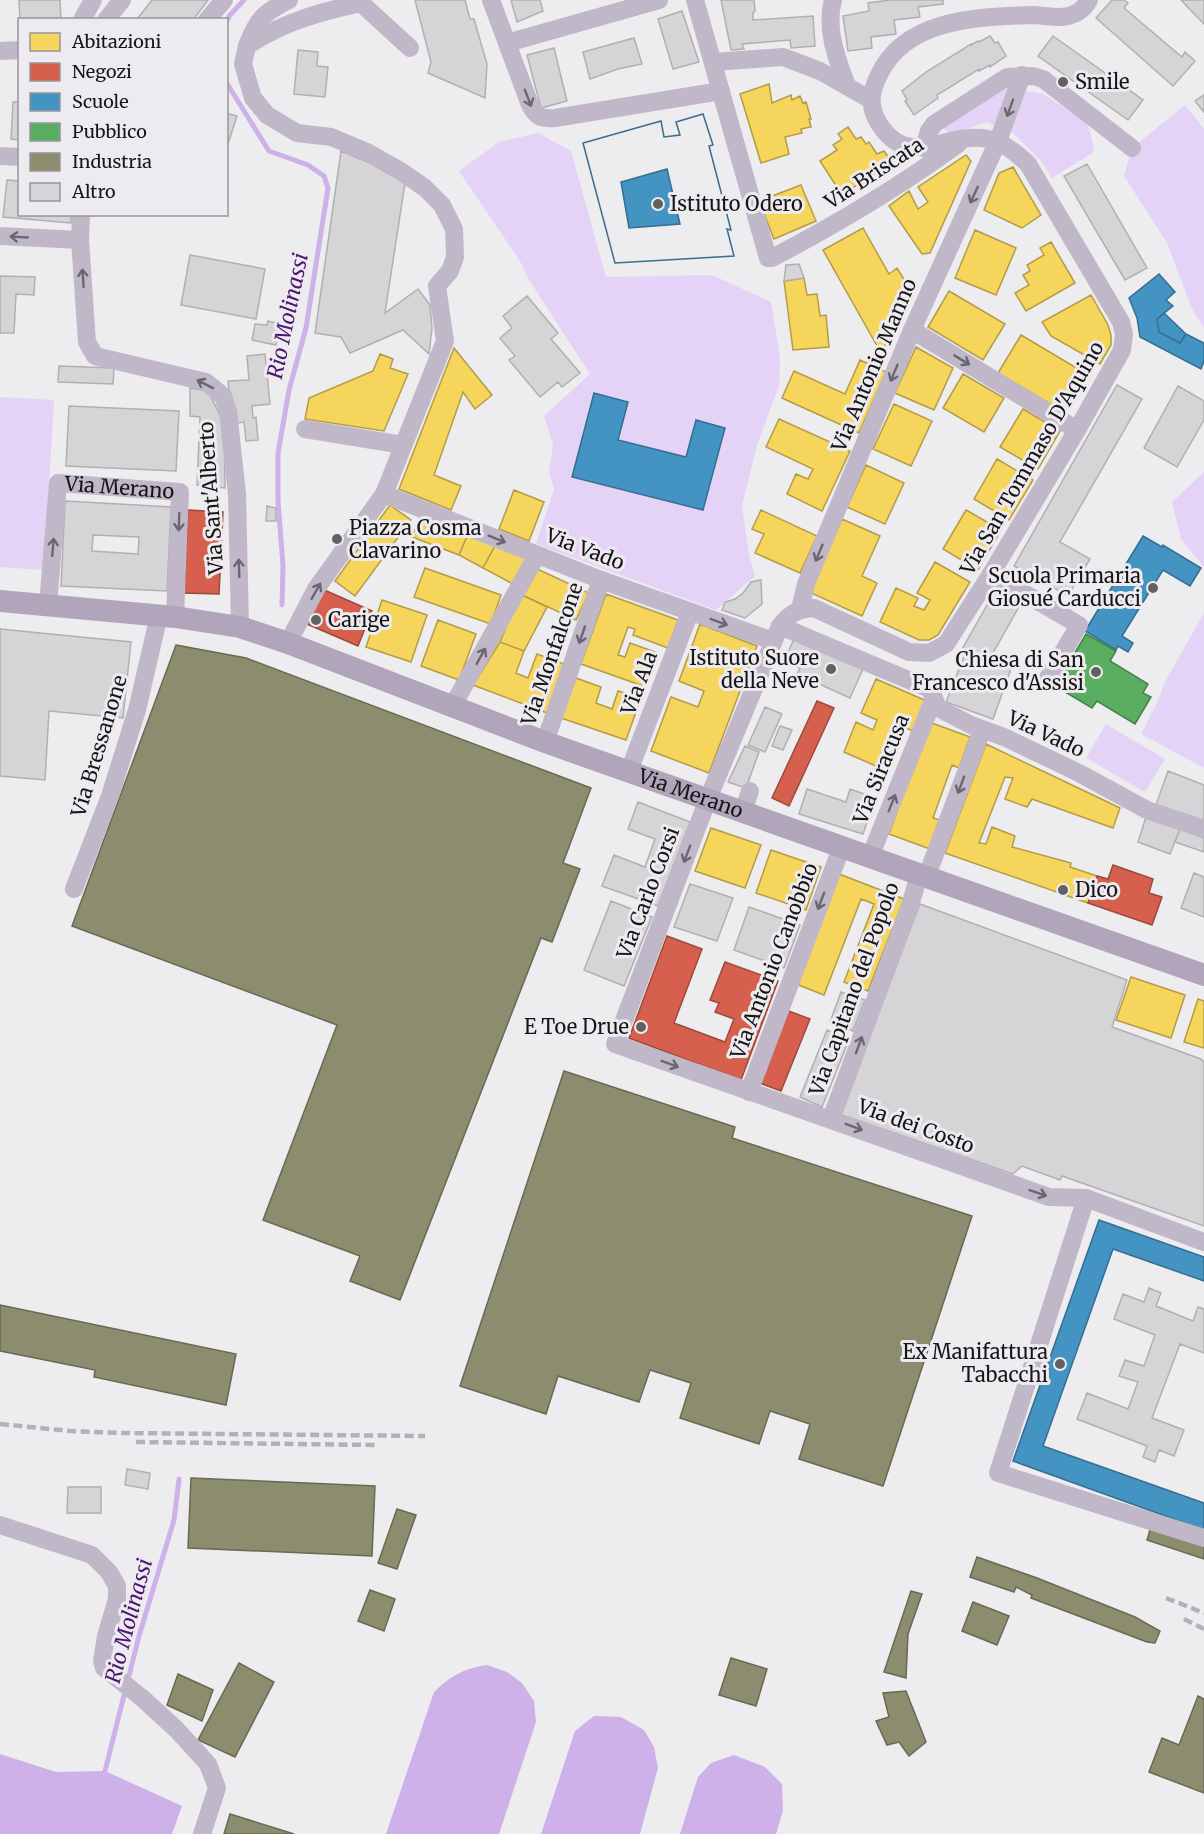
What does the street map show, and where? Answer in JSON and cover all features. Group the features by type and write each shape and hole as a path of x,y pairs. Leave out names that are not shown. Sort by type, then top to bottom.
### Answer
{"main road":[{"name":"Via Merano","path":"0,601 167,616 240,627 288,643 545,742 708,799 746,802 870,857 1204,975"}],"street":[{"path":"83,18 93,0"},
{"path":"108,18 122,0"},
{"path":"209,18 224,0"},
{"path":"288,643 316,589 384,494 445,341 437,286 450,271 454,257 454,229 442,205 424,188 399,170 367,152 331,137 297,133 267,115 253,98 243,64 255,24 275,7 289,0"},
{"path":"491,0 534,112 541,118 721,91"},
{"path":"507,43 659,0"},
{"name":"Via Briscata","path":"695,0 768,258 840,222 913,177 965,140"},
{"path":"833,0 830,12 832,36 837,60 847,86"},
{"path":"998,141 980,138 924,148 906,146 889,136 876,118 871,100 874,87 888,59 907,41 931,28 948,23 990,17 1038,15 1062,18 1078,12 1089,0"},
{"path":"247,46 266,33 309,15 362,3 410,48"},
{"path":"0,51 18,50"},
{"path":"713,62 783,57 820,71 871,100"},
{"path":"924,148 929,131 934,124 1007,77 1022,75 1043,79 1132,148"},
{"name":"Via Antonio Manno","path":"800,609 806,584 912,330 998,141 1022,75"},
{"name":"Via San Tommaso D'Aquino","path":"800,609 814,608 909,652 929,653 939,650 953,637 1077,430 1122,350 1124,334 1121,322 1028,164 998,141"},
{"path":"0,156 18,157"},
{"name":"Via Sant'Alberto","path":"81,216 80,240 87,342 95,356 206,382 223,396 228,411 237,494 240,627"},
{"path":"0,236 80,240"},
{"path":"912,330 1077,430"},
{"path":"305,429 403,445"},
{"name":"Via Merano","path":"48,605 58,483 180,492 167,616"},
{"name":"Via Vado","path":"384,494 601,580 690,612 776,633 930,689 938,708 982,730 1026,747 1147,810 1204,829"},
{"path":"453,707 537,555"},
{"path":"991,574 1079,625 1046,681"},
{"name":"Via Monfalcone","path":"545,742 601,580"},
{"path":"776,633 791,613 800,609"},
{"name":"Via Ala","path":"629,771 690,612"},
{"name":"Via Bressanone","path":"74,889 110,796 167,616"},
{"name":"Via Carlo Corsi","path":"615,1044 708,799 776,633"},
{"name":"Via Siracusa","path":"870,857 934,698"},
{"name":"Via Capitano del Popolo","path":"831,1119 910,906 982,730"},
{"name":"Via Antonio Canobbio","path":"749,1092 842,846"},
{"name":"Via dei Costo","path":"615,1044 1049,1197 1086,1198 1204,1242"},
{"path":"1086,1198 998,1473 1204,1538"},
{"path":"0,1525 92,1555 109,1572 117,1586 117,1599 102,1661 104,1668 141,1697 208,1764 217,1788 202,1834"}],"shaded area":[{"path":"1006,87 1043,94 1083,119 1090,130 1094,152 1052,178 1042,162 1013,133 987,122 949,135 942,126"},
{"path":"1185,105 1204,129 1204,328 1192,309 1167,243 1124,176 1132,148"},
{"path":"538,133 571,151 606,277 712,275 771,302 780,358 779,386 757,445 742,506 749,555 755,576 716,610 536,544 554,489 549,472 553,445 544,416 590,374 529,280 520,261 459,171 499,142"},
{"path":"0,397 54,400 44,570 0,567"},
{"path":"1204,472 1204,567 1181,539 1172,502"},
{"path":"1204,613 1204,768 1141,734 1165,682"},
{"path":"1106,724 1165,759 1145,792 1086,758"},
{"path":"487,1665 507,1672 522,1683 534,1701 536,1722 499,1834 386,1834 434,1692 458,1674"},
{"path":"594,1716 621,1717 644,1730 654,1747 658,1768 640,1834 541,1834 575,1731"},
{"path":"0,1754 56,1772 105,1771 182,1806 172,1834 0,1834"},
{"path":"734,1755 765,1767 782,1784 783,1811 776,1834 680,1834 698,1777 711,1763"}],"building: Abitazioni":[{"path":"769,84 772,103 791,95 792,100 800,96 803,103 806,102 811,127 801,129 802,133 785,137 789,154 761,163 740,94"},
{"path":"848,127 856,139 861,137 866,144 869,142 877,154 884,151 892,162 842,195 820,161 837,150 833,145 842,139 838,134"},
{"path":"966,155 971,161 930,253 922,254 889,206 909,191 918,209 928,202 918,187"},
{"path":"1013,167 1041,215 1022,228 984,210 999,173"},
{"path":"801,185 816,221 774,239 759,201"},
{"path":"863,228 889,274 897,268 912,292 881,353 823,250"},
{"path":"975,230 1016,248 996,295 955,278"},
{"path":"1051,242 1075,283 1026,311 1015,293 1029,285 1023,275 1030,271 1027,265 1044,255 1040,248"},
{"path":"804,278 807,295 817,294 820,316 826,315 829,347 793,350 784,281"},
{"path":"949,291 1005,324 983,360 928,327"},
{"path":"1091,295 1111,335 1111,345 1100,364 1051,336 1042,322"},
{"path":"1021,335 1085,373 1062,411 998,373"},
{"path":"916,347 953,368 934,410 895,393"},
{"path":"454,348 492,395 475,409 463,392 434,475 461,486 451,510 399,489"},
{"path":"380,354 393,359 390,368 408,374 384,431 305,419 309,398 373,371"},
{"path":"860,360 886,372 859,433 782,398 794,371 845,394"},
{"path":"963,374 1004,398 984,432 943,408"},
{"path":"894,404 932,421 911,466 873,449"},
{"path":"1023,409 1060,431 1038,469 1000,447"},
{"path":"779,419 850,451 822,511 787,494 796,474 808,479 813,469 766,447"},
{"path":"997,459 1033,480 1009,520 974,499"},
{"path":"866,465 904,483 885,524 847,507"},
{"path":"514,490 544,502 529,541 499,529"},
{"path":"390,505 411,520 355,596 335,581"},
{"path":"761,510 817,536 800,573 755,553 764,534 752,529"},
{"path":"966,510 1001,530 978,570 943,549"},
{"path":"420,516 468,534 459,555 412,537"},
{"path":"842,519 880,536 862,576 877,583 862,616 809,592"},
{"path":"468,534 497,542 483,568 459,555"},
{"path":"497,542 529,559 515,585 483,568"},
{"path":"935,562 970,582 938,635 929,640 919,640 880,622 896,588 918,598 914,606 924,610 930,600 917,593"},
{"path":"533,567 589,593 576,620 520,594"},
{"path":"425,568 501,595 491,624 414,597"},
{"path":"520,594 547,607 524,651 500,642"},
{"path":"606,594 678,620 668,648 633,635 635,629 628,627 618,655 625,657 630,643 655,652 643,686 581,664"},
{"path":"382,600 427,615 411,662 366,647"},
{"path":"438,620 476,634 459,680 421,666"},
{"path":"700,624 757,646 709,773 651,751 671,697 698,707 704,691 679,681"},
{"path":"500,642 524,651 516,673 528,678 537,654 566,665 547,713 473,685"},
{"path":"576,678 601,687 596,703 612,709 618,691 641,698 626,740 561,718"},
{"path":"876,679 929,702 916,732 903,727 885,770 844,752 856,722 873,730 877,720 861,713"},
{"path":"929,722 970,737 959,768 952,765 933,818 940,820 930,849 889,834"},
{"path":"986,744 1120,808 1113,828 1032,799 1027,807 1005,799 1013,778 1005,777 979,843 986,844 992,827 1015,836 1012,847 1071,863 1070,867 1097,876 1088,903 945,853"},
{"path":"711,828 761,845 745,888 695,871"},
{"path":"771,850 821,867 806,910 756,893"},
{"path":"839,874 904,899 868,991 844,982 874,904 861,899 824,995 796,984"},
{"path":"1131,977 1185,995 1171,1038 1116,1020"},
{"path":"1198,999 1204,1001 1204,1048 1184,1042"}],"building: Negozi":[{"path":"188,510 223,512 219,594 184,593"},
{"path":"322,589 372,611 358,646 307,624"},
{"path":"817,701 834,708 789,806 772,798"},
{"path":"1113,865 1153,879 1149,893 1162,897 1152,925 1088,903 1097,876 1108,879"},
{"path":"667,936 702,949 674,1023 725,1042 734,1019 715,1012 719,1003 710,1000 725,962 778,981 741,1080 629,1038"},
{"path":"786,1010 810,1019 781,1091 757,1082"}],"building: Scuole":[{"name":"Istituto Odero","path":"703,114 713,145 709,146 731,230 727,229 734,256 615,263 583,143 661,121 664,137 680,135 676,122","holes":["667,169 680,224 629,228 621,182"]},
{"name":"Istituto Odero","path":"703,114 713,145 709,146 731,230 727,229 734,256 615,263 583,143 661,121 664,137 680,135 676,122"},
{"path":"1159,274 1175,292 1166,300 1173,306 1157,319 1159,332 1180,343 1186,334 1204,343 1204,361 1201,369 1140,337 1137,318 1129,298"},
{"path":"1164,313 1186,334 1180,343 1159,332 1157,319"},
{"path":"594,393 628,402 618,440 686,457 696,420 725,428 703,510 572,477"},
{"path":"1143,536 1201,568 1190,586 1163,570 1122,636 1133,643 1128,652 1118,646 1116,650 1085,631"},
{"name":"Ex Manifattura Tabacchi","path":"1099,1220 1204,1257 1204,1281 1113,1249 1043,1446 1204,1503 1204,1530 1013,1461"}],"building: Pubblico":[{"name":"Chiesa di San Francesco d'Assisi","path":"1086,634 1116,651 1110,661 1148,684 1143,693 1151,697 1135,724 1097,701 1092,708 1055,686"}],"building: Industria":[{"path":"176,645 246,658 591,788 563,863 580,869 552,942 541,938 400,1300 350,1281 360,1256 263,1220 337,1025 72,926"},
{"path":"564,1071 735,1127 732,1138 972,1216 883,1486 799,1459 810,1424 770,1411 759,1444 680,1418 691,1383 650,1370 639,1402 558,1376 546,1414 460,1386"},
{"path":"0,1305 236,1354 226,1405 94,1377 95,1370 0,1351"},
{"path":"191,1478 375,1486 372,1556 188,1548"},
{"path":"397,1509 416,1515 397,1569 378,1563"},
{"path":"1152,1523 1204,1540 1204,1559 1147,1540"},
{"path":"977,1557 1135,1617 1160,1631 1155,1643 1031,1598 1032,1595 1016,1587 1014,1592 970,1577"},
{"path":"370,1590 395,1599 384,1631 358,1621"},
{"path":"911,1591 922,1594 908,1634 906,1678 884,1672"},
{"path":"973,1602 1009,1616 997,1645 962,1631"},
{"path":"731,1658 767,1669 756,1706 719,1695"},
{"path":"239,1663 274,1682 235,1757 198,1740"},
{"path":"178,1674 213,1690 202,1721 167,1705"},
{"path":"906,1691 926,1742 909,1756 899,1742 887,1745 876,1721 889,1717 883,1693"},
{"path":"1198,1696 1204,1699 1204,1793 1149,1772 1162,1738 1179,1745"},
{"path":"230,1814 294,1834 224,1834"}],"building: Altro":[{"path":"19,0 60,0 61,18 20,18"},
{"path":"152,0 208,0 194,18 138,18"},
{"path":"415,0 465,0 470,19 474,19 487,64 485,98 428,73 431,62"},
{"path":"511,0 540,0 543,11 517,22"},
{"path":"721,0 754,0 753,20 813,16 815,46 791,48 790,40 742,44 744,49 731,50"},
{"path":"890,0 943,0 943,4 918,7 920,17 894,20 896,34 871,37 872,48 848,51 843,16 869,11 868,3"},
{"path":"1112,0 1124,0 1128,3 1124,8 1182,57 1185,52 1195,61 1173,86 1096,18"},
{"path":"1181,0 1204,0 1204,24 1202,22"},
{"path":"682,11 699,62 673,69 658,19"},
{"path":"990,36 995,43 998,42 1006,56 990,67 990,65 979,71 979,69 937,95 938,98 914,115 902,91 926,72 971,44"},
{"path":"1053,36 1143,100 1128,120 1038,56"},
{"path":"634,38 642,64 618,69 590,79 583,52"},
{"path":"554,48 567,101 541,108 527,55"},
{"path":"298,50 318,52 317,66 328,67 325,97 294,94"},
{"path":"1204,95 1204,112 1195,101"},
{"path":"13,102 18,102 18,140 11,139"},
{"path":"228,114 237,116 228,144"},
{"path":"341,151 370,163 405,183 385,313 418,289 430,305 432,328 429,354 403,330 350,353 341,337 315,333"},
{"path":"1087,164 1147,268 1125,280 1064,176"},
{"path":"7,180 18,181 18,216 71,216 71,223 3,217"},
{"path":"190,255 265,269 256,319 181,305"},
{"path":"799,264 804,278 784,281 786,265"},
{"path":"0,276 35,277 34,295 16,294 14,333 0,333"},
{"path":"527,296 558,333 551,339 580,373 562,387 558,382 540,397 509,360 515,356 500,338 512,328 503,316"},
{"path":"268,321 280,324 276,345 252,340 255,324 267,325"},
{"path":"265,354 270,404 252,406 253,418 256,417 258,440 246,441 244,422 232,424 228,381 249,380 247,356"},
{"path":"59,366 114,368 113,384 58,382"},
{"path":"1117,385 1142,399 1060,542 1090,559 1068,596 1014,566"},
{"path":"1178,386 1204,401 1204,420 1177,467 1144,448"},
{"path":"190,388 208,391 224,423 225,488 197,485 200,417 190,416"},
{"path":"69,406 179,411 176,471 66,466"},
{"path":"65,501 171,507 167,591 61,586","holes":["93,535 139,537 138,554 92,551"]},
{"path":"267,506 276,508 276,521 266,521"},
{"path":"761,580 762,604 745,618 722,610 725,602 743,593 751,582"},
{"path":"995,591 1020,605 988,662 1011,669 993,719 946,702 964,656 961,651"},
{"path":"0,629 131,642 123,718 49,711 45,780 0,776"},
{"name":"Istituto Suore della Neve","path":"794,639 863,669 850,698 797,674 800,668 784,661"},
{"path":"765,707 782,714 765,752 748,745"},
{"path":"780,726 792,730 783,750 772,746"},
{"path":"745,746 759,752 746,788 728,782"},
{"path":"1168,771 1204,785 1204,826 1156,805"},
{"path":"807,789 846,802 850,789 870,796 866,808 871,810 863,834 799,814"},
{"path":"638,802 690,822 658,906 602,886 614,855 645,867 655,839 628,829"},
{"path":"1146,817 1180,829 1170,854 1138,842"},
{"path":"1180,829 1204,838 1204,852 1175,842"},
{"path":"1194,873 1204,877 1204,917 1181,908"},
{"path":"690,884 733,898 717,941 674,927"},
{"path":"611,901 652,917 624,986 584,970"},
{"path":"920,904 1127,980 1112,1027 1204,1062 1204,1226 1062,1176 1060,1180 1022,1166 1013,1174 839,1114"},
{"path":"749,907 800,925 784,968 734,950"},
{"path":"841,992 865,1000 853,1031 830,1022"},
{"path":"827,1030 849,1040 822,1107 800,1097"},
{"name":"Ex Manifattura Tabacchi","path":"1149,1288 1161,1293 1156,1306 1193,1321 1198,1307 1204,1309 1204,1353 1180,1344 1152,1418 1184,1430 1174,1456 1159,1450 1155,1462 1143,1457 1147,1446 1077,1419 1087,1393 1128,1409 1138,1382 1119,1376 1125,1360 1144,1366 1155,1335 1114,1319 1123,1294 1144,1302"},
{"path":"127,1469 150,1473 148,1489 125,1485"},
{"path":"68,1487 101,1487 101,1513 67,1513"}],"waterway":[{"name":"Rio Molinassi","path":"228,18 244,0"},
{"name":"Rio Molinassi","path":"228,85 269,151 308,165 324,176 328,188 306,328 289,390 278,453 278,501 283,566 282,605"},
{"name":"Rio Molinassi","path":"105,1771 139,1636 174,1520 179,1479"}],"railway":[{"path":"0,1424 70,1431 122,1433 425,1436"},
{"path":"136,1442 376,1445"},
{"path":"1166,1598 1204,1613"},
{"path":"1184,1619 1204,1629"}],"place":[{"name":"Smile","path":"1063,82"},
{"name":"Istituto Odero","path":"658,204"},
{"name":"Piazza Cosma Clavarino","path":"337,539"},
{"name":"Scuola Primaria Giosué Carducci","path":"1153,588"},
{"name":"Carige","path":"316,620"},
{"name":"Istituto Suore della Neve","path":"831,669"},
{"name":"Chiesa di San Francesco d'Assisi","path":"1096,672"},
{"name":"Dico","path":"1063,890"},
{"name":"E Toe Drue","path":"641,1027"},
{"name":"Ex Manifattura Tabacchi","path":"1060,1364"}]}
